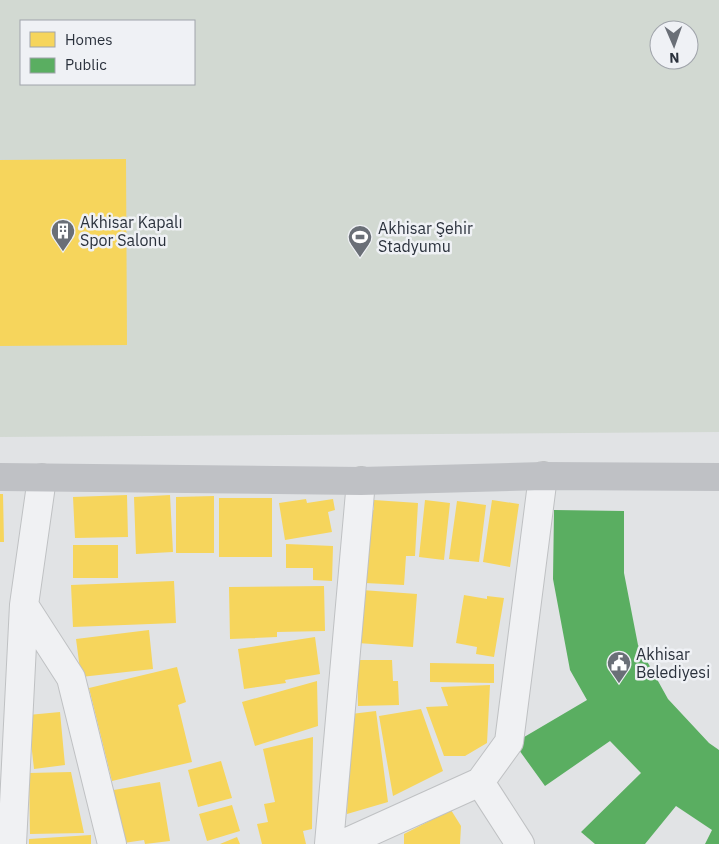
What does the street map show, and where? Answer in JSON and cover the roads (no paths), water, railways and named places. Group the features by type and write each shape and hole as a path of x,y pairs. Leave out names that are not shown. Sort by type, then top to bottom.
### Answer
{"street":[{"path":"342,844 480,782 509,742 542,476"},
{"path":"0,477 361,481 542,476 719,477"},
{"path":"12,844 24,605 42,478"},
{"path":"330,844 361,481"},
{"path":"24,605 71,678 112,844"},
{"path":"480,782 520,844"}],"place":[{"name":"Akhisar Kapalı Spor Salonu","path":"63,252"},
{"name":"Akhisar Şehir Stadyumu","path":"360,258"},
{"name":"Akhisar Belediyesi","path":"619,684"}]}
